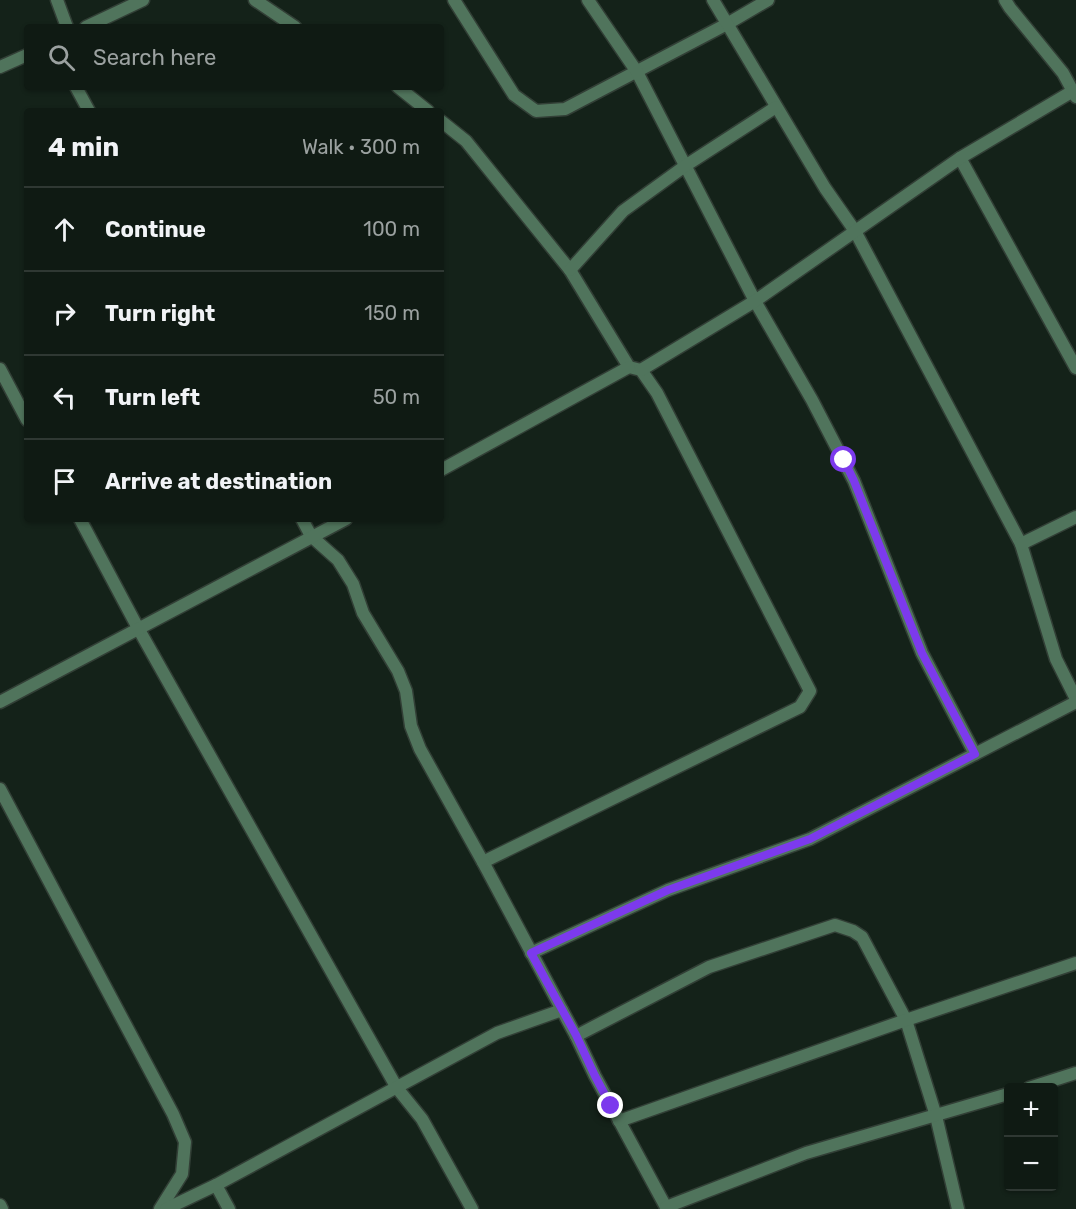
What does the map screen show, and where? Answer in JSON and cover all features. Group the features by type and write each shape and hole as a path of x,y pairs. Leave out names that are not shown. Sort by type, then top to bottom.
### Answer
{"street":[{"path":"57,0 66,24"},
{"path":"92,24 143,0"},
{"path":"255,0 291,24"},
{"path":"454,0 514,95 536,111 565,110 768,0"},
{"path":"588,0 637,72 755,301 812,400 854,481 922,653 975,754"},
{"path":"531,953 668,890 810,839 1076,701 1056,659 1021,544 855,231 825,188 713,0"},
{"path":"444,468 635,368 755,301 960,158 1074,94 1063,73 1005,0"},
{"path":"0,67 24,56"},
{"path":"78,90 87,108"},
{"path":"402,90 424,108"},
{"path":"570,270 622,211 685,166 776,107"},
{"path":"444,123 466,141 570,270 635,368 657,393 810,691 800,707 483,862"},
{"path":"960,158 1076,368"},
{"path":"0,369 24,414"},
{"path":"1021,544 1076,517"},
{"path":"82,522 138,628 397,1088 422,1119 472,1209"},
{"path":"304,522 311,537 338,560 353,584 363,613 398,671 406,691 411,726 420,748 576,1035 595,1076 666,1208 806,1153 1004,1095"},
{"path":"0,702 340,522"},
{"path":"0,789 173,1114 184,1142 182,1174 160,1209"},
{"path":"576,1035 709,967 835,925 853,931 862,937 906,1020 936,1116 958,1209"},
{"path":"619,1121 1076,963"},
{"path":"166,1209 216,1185 497,1033 562,1010"},
{"path":"1046,1083 1076,1074"},
{"path":"216,1185 229,1209"}],"route":[{"path":"611,1106 576,1035 531,953 668,890 810,839 975,754 922,653 890,569 844,460"}]}
